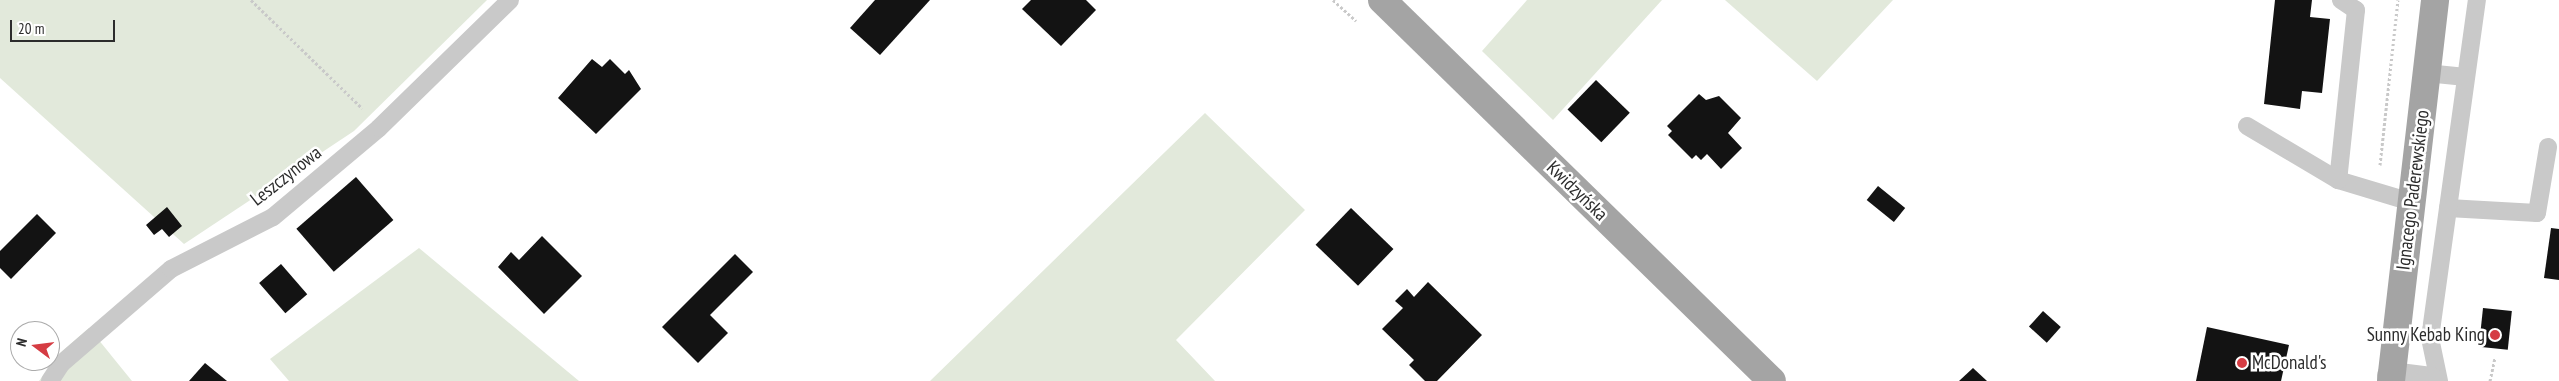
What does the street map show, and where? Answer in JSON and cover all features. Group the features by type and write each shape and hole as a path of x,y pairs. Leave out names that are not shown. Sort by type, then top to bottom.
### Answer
{"main road":[{"name":"Kwidzyńska","path":"1382,0 1772,381"},
{"name":"Ignacego Paderewskiego","path":"2391,379 2435,0"}],"street":[{"path":"2391,379 2431,381"}],"lane":[{"name":"Leszczynowa","path":"50,381 62,364 171,269 273,217 378,128 510,0"},
{"path":"2338,180 2356,10 2341,0"},
{"path":"2439,381 2430,338 2477,0"},
{"path":"2426,72 2466,77"},
{"path":"2247,126 2338,180 2411,202"},
{"path":"2448,208 2537,213 2548,147"}],"path":[{"path":"250,0 363,110"},
{"path":"2377,192 2398,0"},
{"path":"2490,381 2495,358"}],"shaded area":[{"path":"0,0 487,0 354,131 184,244 0,78"},
{"path":"1527,0 1662,0 1553,120 1482,51"},
{"path":"1725,0 1893,0 1817,81"},
{"path":"1205,113 1305,210 1176,340 1215,381 930,381"},
{"path":"419,248 579,381 289,381 270,359"},
{"path":"89,328 132,381 39,381 46,371 60,371 60,353"}],"building":[{"path":"875,0 930,0 880,55 850,28"},
{"path":"1031,0 1086,0 1096,10 1061,46 1022,9"},
{"path":"2275,0 2312,0 2310,17 2330,19 2322,93 2302,91 2300,109 2264,104"},
{"path":"592,59 602,67 610,59 625,74 629,70 641,89 596,134 558,98"},
{"path":"1596,80 1630,113 1601,142 1568,109"},
{"path":"1699,94 1706,100 1719,96 1741,118 1728,133 1742,148 1721,169 1707,154 1701,160 1696,155 1692,159 1668,135 1672,131 1667,126"},
{"path":"356,177 393,220 334,272 296,229"},
{"path":"1878,186 1905,208 1894,222 1867,200"},
{"path":"167,207 182,226 169,237 162,229 154,235 146,225"},
{"path":"1351,208 1393,249 1358,286 1316,245"},
{"path":"37,214 56,233 11,279 0,268 0,251"},
{"path":"2551,228 2559,229 2559,280 2544,278"},
{"path":"542,236 582,276 544,314 498,267 511,252 519,260"},
{"path":"735,254 753,272 710,315 728,333 698,363 662,327"},
{"path":"281,264 307,294 285,313 259,283"},
{"path":"1428,282 1482,335 1437,381 1425,381 1409,365 1414,360 1382,329 1403,308 1395,301 1407,289 1414,297"},
{"path":"2483,308 2512,311 2508,350 2479,347"},
{"path":"2043,311 2061,327 2047,343 2029,327"},
{"name":"McDonald's","path":"2207,327 2289,345 2281,381 2196,381"},
{"path":"205,363 227,381 189,381"},
{"path":"1973,368 1987,381 1959,381"}],"place":[{"name":"Sunny Kebab King","path":"2495,335"},
{"name":"McDonald's","path":"2242,363"}]}
